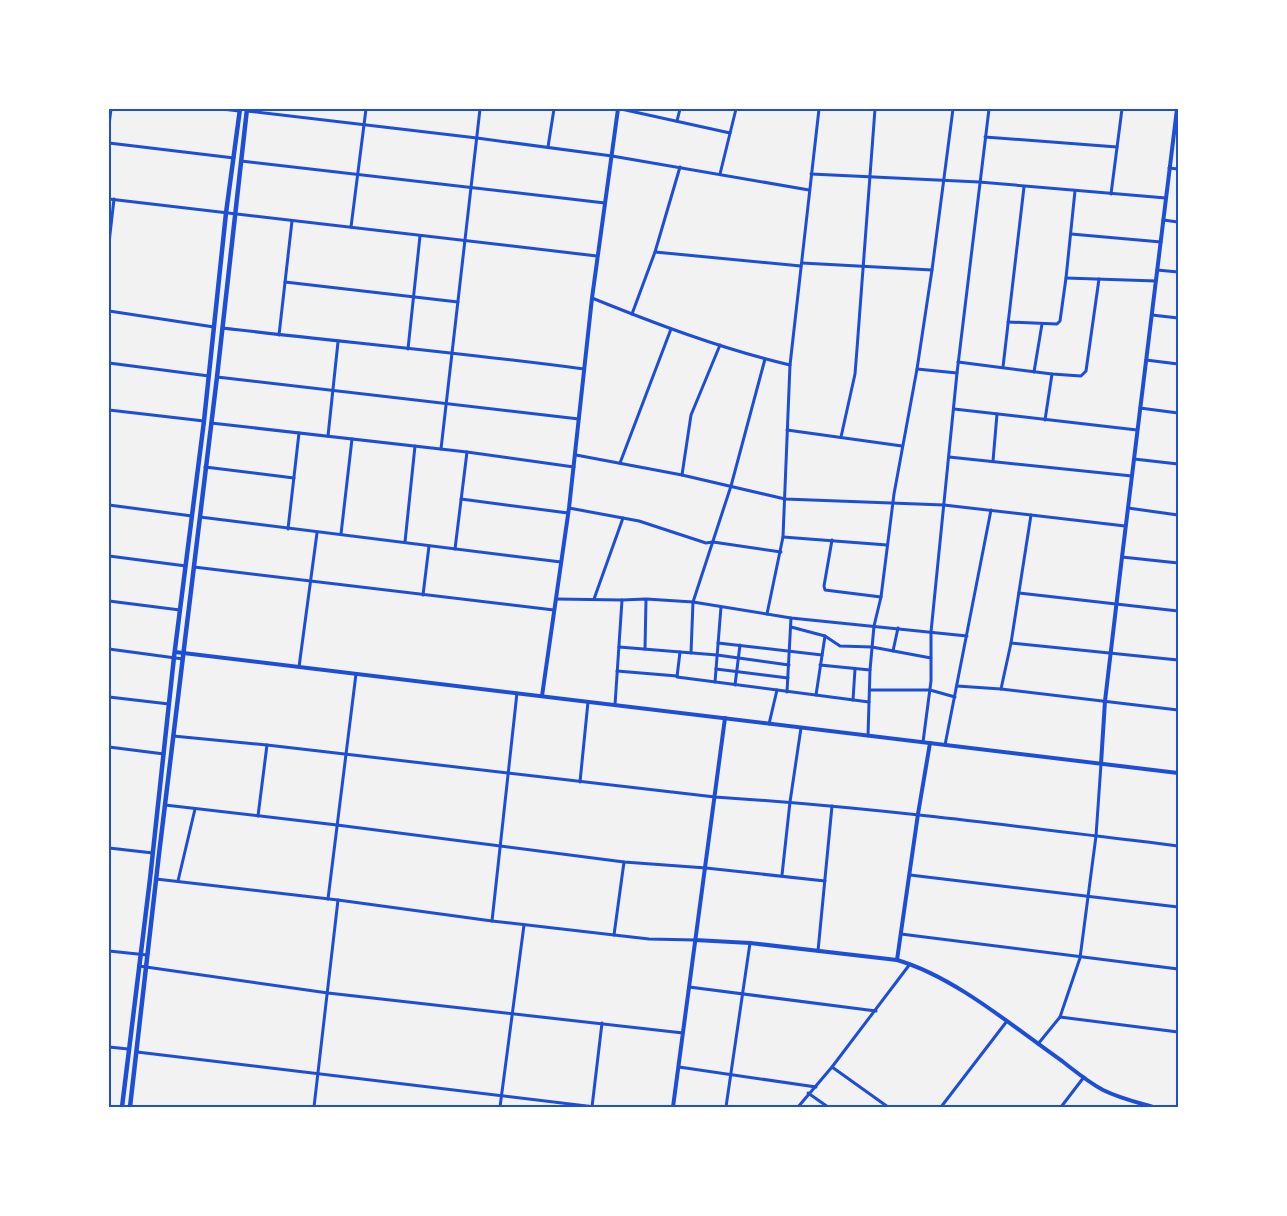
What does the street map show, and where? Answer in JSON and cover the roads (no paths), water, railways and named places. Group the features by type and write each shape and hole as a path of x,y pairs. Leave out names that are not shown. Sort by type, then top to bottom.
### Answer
{"main road":[{"path":"122,1107 239,110"},
{"path":"130,1107 247,110"}],"street":[{"path":"109,125 111,109"},
{"path":"222,109 239,110"},
{"path":"351,227 366,109"},
{"path":"441,449 480,109"},
{"path":"548,147 554,109"},
{"path":"542,696 576,455 597,256 619,109 730,133"},
{"path":"677,121 680,109"},
{"path":"720,174 736,109"},
{"path":"767,614 783,537 790,365 819,109"},
{"path":"841,437 855,374 875,109"},
{"path":"868,736 870,670 874,626 881,597 893,503 917,369 932,270 952,109"},
{"path":"924,742 930,690 931,632 948,457 989,109"},
{"path":"1111,194 1122,109"},
{"path":"1038,1044 1060,1017 1080,958 1096,836 1111,653 1177,109"},
{"path":"247,110 612,156 809,190"},
{"path":"985,137 1117,147"},
{"path":"109,143 234,158"},
{"path":"241,161 605,203"},
{"path":"632,314 655,252 680,167"},
{"path":"1169,168 1178,169"},
{"path":"811,174 979,182 1166,198"},
{"path":"1003,367 1024,187"},
{"path":"1008,322 1042,324 1059,322 1066,278 1074,191"},
{"path":"109,198 597,256"},
{"path":"109,243 114,199"},
{"path":"1163,220 1178,222"},
{"path":"279,335 292,221"},
{"path":"1071,234 1161,242"},
{"path":"408,349 420,236"},
{"path":"655,252 801,264 932,270"},
{"path":"1157,270 1178,272"},
{"path":"1066,278 1156,280"},
{"path":"958,362 1078,377 1084,374 1099,279"},
{"path":"285,282 458,302"},
{"path":"592,298 671,329 790,365"},
{"path":"109,311 214,326"},
{"path":"1152,315 1178,318"},
{"path":"1034,372 1042,324"},
{"path":"222,328 338,342 452,352 584,369"},
{"path":"620,463 671,329"},
{"path":"328,436 338,342"},
{"path":"682,475 691,414 720,344"},
{"path":"691,653 693,602 731,486 765,359"},
{"path":"1146,360 1178,364"},
{"path":"109,363 209,376"},
{"path":"917,369 957,373"},
{"path":"1045,420 1052,374"},
{"path":"217,377 579,419"},
{"path":"1140,408 1178,413"},
{"path":"954,409 1137,430"},
{"path":"109,410 204,421"},
{"path":"993,461 997,414"},
{"path":"211,423 467,452 574,467"},
{"path":"787,430 902,446"},
{"path":"288,529 299,433"},
{"path":"342,534 352,439"},
{"path":"405,542 415,446"},
{"path":"455,549 467,452"},
{"path":"576,455 682,475 785,499 944,505 1126,526"},
{"path":"948,457 1132,476"},
{"path":"1134,459 1178,464"},
{"path":"205,467 294,478"},
{"path":"461,499 569,510 623,518 638,521 696,541 781,552"},
{"path":"109,506 192,516"},
{"path":"1128,508 1178,516"},
{"path":"945,745 991,510"},
{"path":"1001,689 1011,643 1031,515"},
{"path":"199,517 561,562"},
{"path":"594,600 623,518"},
{"path":"300,667 316,533"},
{"path":"783,537 887,545"},
{"path":"832,540 824,586 825,590 881,597"},
{"path":"423,594 429,546"},
{"path":"109,556 186,566"},
{"path":"1122,557 1178,563"},
{"path":"194,567 554,610"},
{"path":"1019,593 1178,611"},
{"path":"556,598 594,600 646,599 693,602 791,618 967,636"},
{"path":"645,649 646,599"},
{"path":"615,705 622,600"},
{"path":"109,601 180,610"},
{"path":"715,682 721,607"},
{"path":"787,692 791,618"},
{"path":"790,627 825,636 840,646 872,648 931,658"},
{"path":"893,651 898,628"},
{"path":"816,695 825,636"},
{"path":"718,643 822,655"},
{"path":"1011,643 1178,660"},
{"path":"735,685 740,645"},
{"path":"619,647 717,655 789,665"},
{"path":"109,649 174,655 184,659"},
{"path":"677,676 680,652"},
{"path":"174,655 184,653 1178,773"},
{"path":"820,665 870,670"},
{"path":"716,669 788,678"},
{"path":"853,700 855,669"},
{"path":"617,671 677,676 870,702"},
{"path":"328,899 356,674"},
{"path":"957,686 1001,689 1178,710"},
{"path":"769,724 777,690"},
{"path":"870,690 930,690 955,697"},
{"path":"492,921 516,693"},
{"path":"109,697 170,704"},
{"path":"580,782 588,702"},
{"path":"674,1107 725,718"},
{"path":"782,876 801,728"},
{"path":"173,736 267,745 715,797 918,814 1178,846"},
{"path":"897,960 930,743"},
{"path":"258,816 267,745"},
{"path":"109,747 164,754"},
{"path":"165,805 624,862 706,868 825,881"},
{"path":"818,951 832,806"},
{"path":"178,881 195,809"},
{"path":"109,848 153,853"},
{"path":"614,935 624,862"},
{"path":"910,874 1178,908"},
{"path":"156,879 614,935 750,943 897,960 940,977 1007,1021 1101,1089 1116,1096 1153,1107"},
{"path":"314,1107 338,900"},
{"path":"500,1107 524,925"},
{"path":"901,934 1178,969"},
{"path":"726,1107 750,943"},
{"path":"109,951 147,955"},
{"path":"798,1107 876,1011 910,964"},
{"path":"139,966 328,993 684,1033"},
{"path":"689,987 876,1011"},
{"path":"1060,1017 1178,1032"},
{"path":"941,1107 1007,1021"},
{"path":"592,1107 602,1023"},
{"path":"109,1047 128,1049"},
{"path":"136,1052 501,1096 568,1106 595,1107"},
{"path":"678,1067 816,1087"},
{"path":"832,1067 888,1107"},
{"path":"1061,1107 1084,1077"},
{"path":"808,1094 828,1107"}]}
